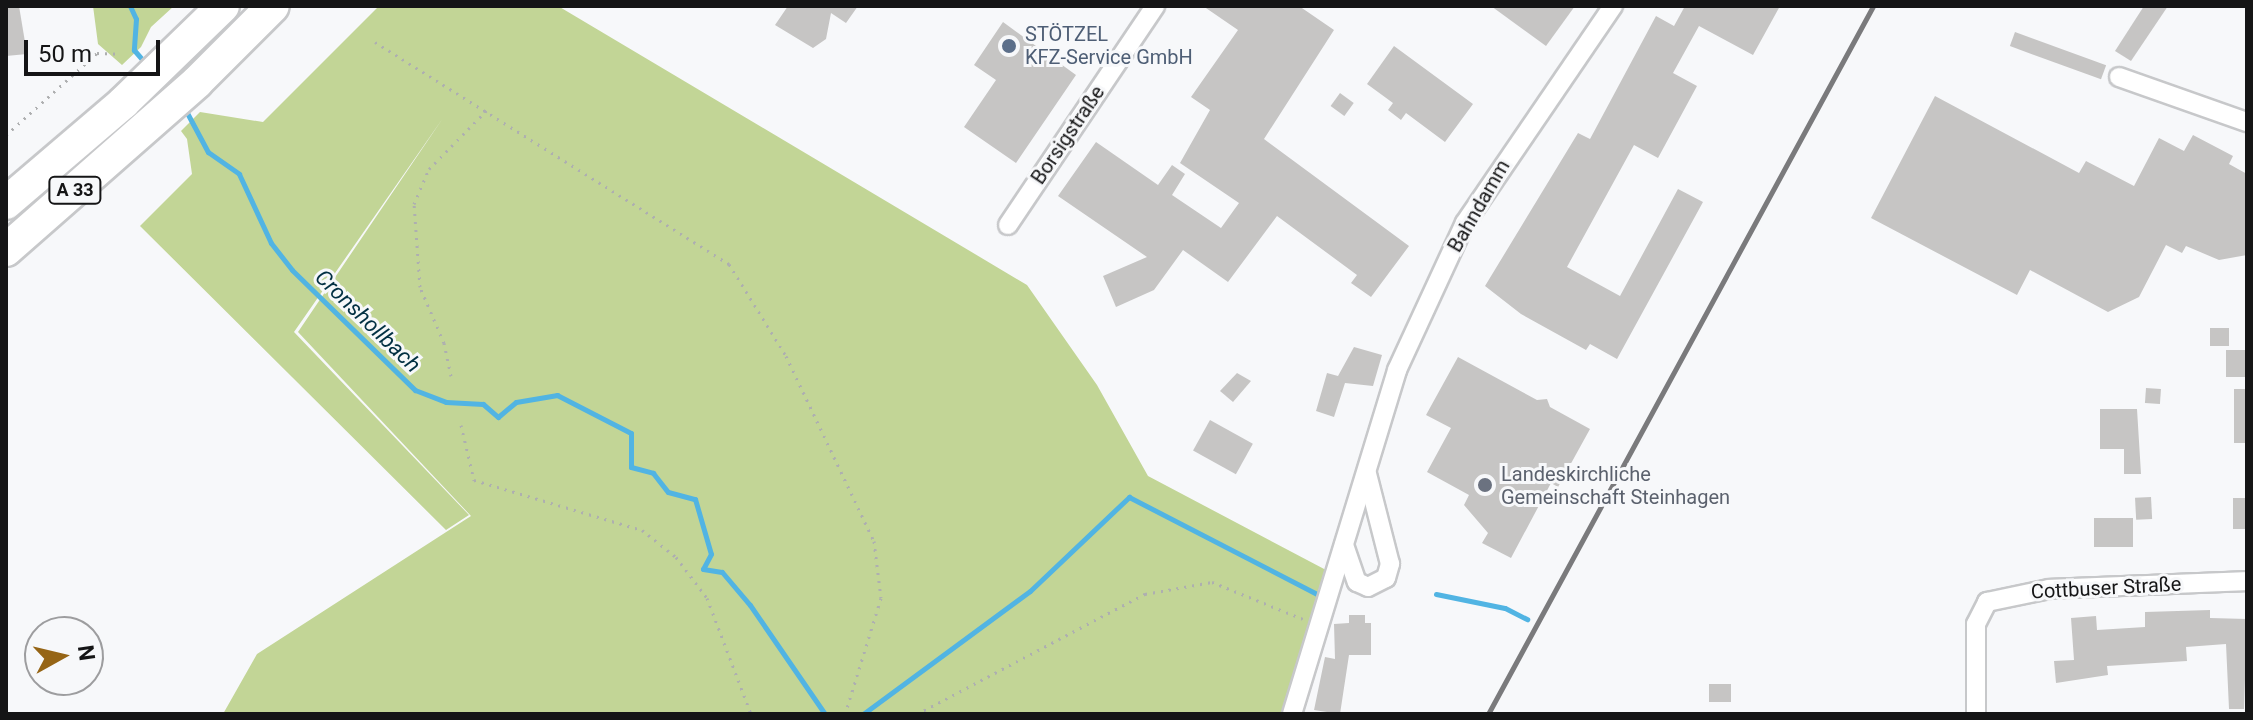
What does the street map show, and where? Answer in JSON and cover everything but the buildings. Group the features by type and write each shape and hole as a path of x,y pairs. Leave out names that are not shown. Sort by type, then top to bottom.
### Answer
{"highway":[{"name":"A 33","path":"6,203 123,103 223,6"},
{"name":"A 33","path":"6,250 197,82 273,6"}],"street":[{"name":"Borsigstraße","path":"1008,225 1155,6"},
{"name":"Bahndamm","path":"1292,714 1397,370 1465,223 1613,6"},
{"path":"2119,77 2247,122"},
{"path":"1344,545 1357,582 1368,587 1386,578 1390,564 1367,471"},
{"name":"Cottbuser Straße","path":"1976,714 1976,624 1987,602 2049,589 2247,581"}],"path":[{"path":"375,42 729,264 786,356 874,541 881,598 845,714"},
{"path":"6,135 97,53 120,54"},
{"path":"451,376 444,343 420,287 414,204 429,169 487,110"},
{"path":"461,425 474,480 597,521 642,530 676,557 707,598 751,714"},
{"path":"917,714 1145,594 1212,582 1319,625"}],"green space":[{"path":"93,6 174,6 151,27 141,47 122,65 98,44"},
{"path":"379,6 558,6 1027,285 1097,385 1148,476 1326,570 1283,714 223,714 257,654 471,516 298,332 443,118 294,332 469,515 446,530 140,226 192,174 187,139 181,131 200,112 263,122"}],"waterway":[{"name":"Cronshollbach","path":"130,6 136,19 134,50 147,65"},
{"name":"Cronshollbach","path":"185,109 208,152 239,174 271,243 292,270 415,390 446,402 483,404 498,417 516,402 557,395 631,433 631,467 653,473 668,492 695,499 711,554 703,569 722,572 750,605 825,714"},
{"path":"863,714 1030,591 1129,497 1317,594"},
{"path":"1436,594 1505,608 1527,619"}],"railway":[{"path":"1488,714 1873,6"}],"place":[{"name":"STÖTZEL KFZ-Service GmbH","path":"1009,46"},
{"name":"Landeskirchliche Gemeinschaft Steinhagen","path":"1485,485"}]}
